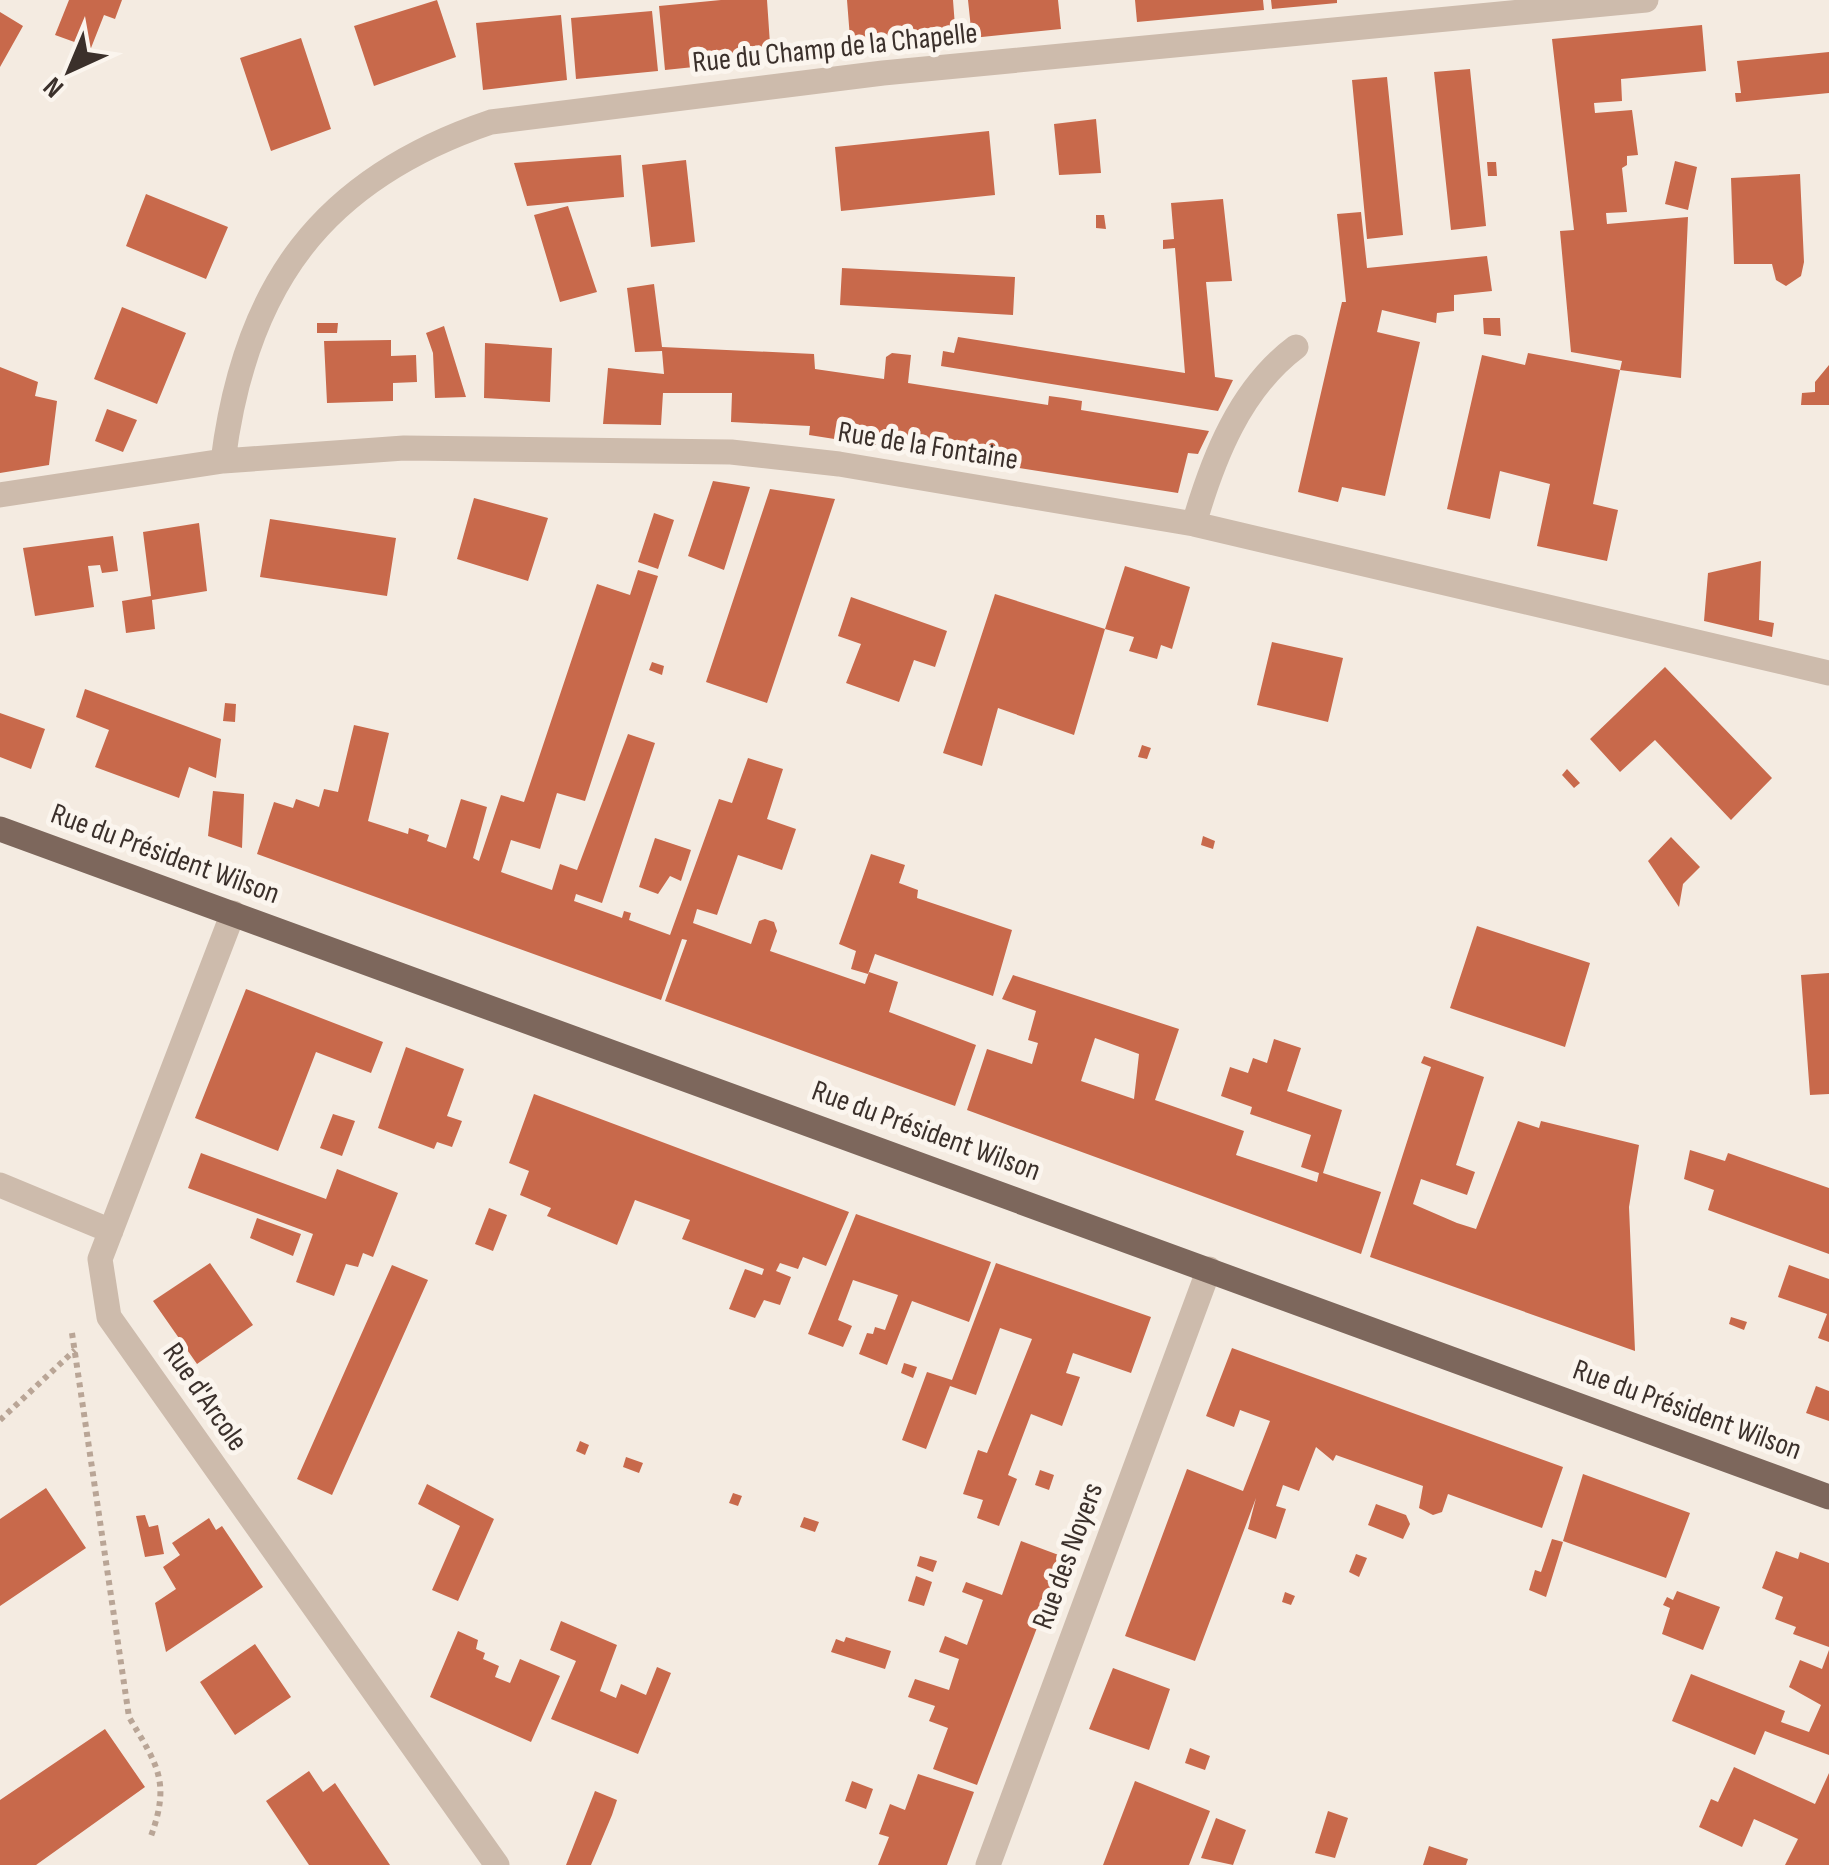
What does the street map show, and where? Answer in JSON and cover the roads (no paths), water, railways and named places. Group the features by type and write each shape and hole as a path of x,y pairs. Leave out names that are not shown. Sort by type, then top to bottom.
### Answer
{"main road":[{"name":"Rue du Président Wilson","path":"0,829 1829,1497"}],"street":[{"name":"Rue du Champ de la Chapelle","path":"223,460 230,402 252,329 285,272 326,219 389,166 430,142 491,122 882,73 1646,0"},
{"path":"1194,524 1219,452 1248,395 1273,364 1296,347"},
{"name":"Rue de la Fontaine","path":"0,494 223,460 404,448 731,452 839,464 1194,524 1829,673"},
{"name":"Rue d'Arcole","path":"233,913 100,1259 108,1309 497,1865"},
{"path":"0,1185 110,1232"},
{"name":"Rue des Noyers","path":"988,1865 1209,1269"}]}
